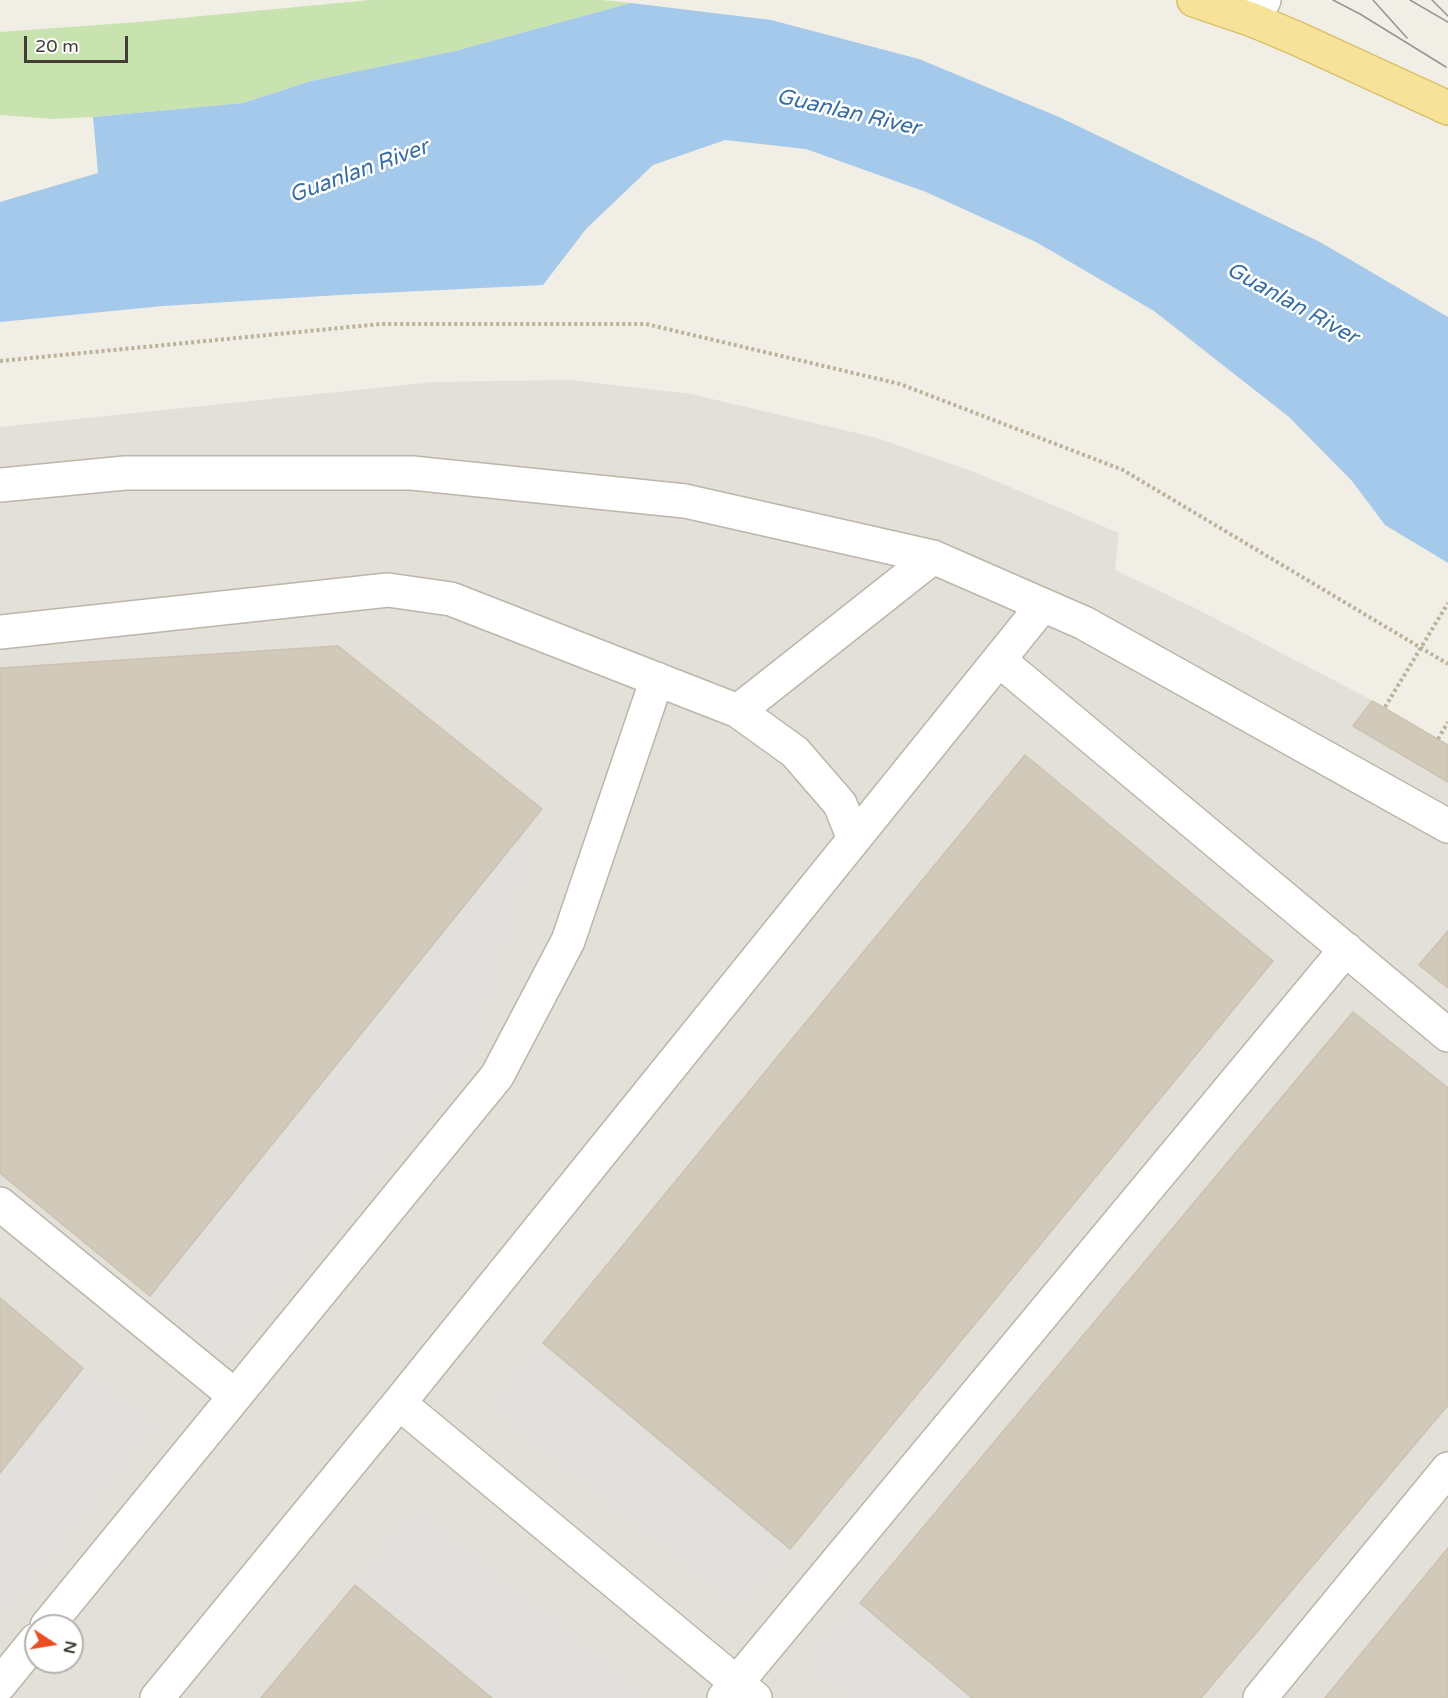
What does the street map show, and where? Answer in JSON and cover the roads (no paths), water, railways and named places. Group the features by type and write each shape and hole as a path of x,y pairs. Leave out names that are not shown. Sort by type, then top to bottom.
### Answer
{"main road":[{"path":"1194,0 1258,10 1448,108"}],"street":[{"path":"0,485 125,473 412,473 685,501 933,557 1084,623 1448,826"},
{"path":"738,711 933,557"},
{"path":"0,632 388,590 451,599 738,711 795,752 840,804 854,839"},
{"path":"157,1698 399,1403 1043,605"},
{"path":"999,660 1448,1035"},
{"path":"57,1614 497,1076 568,941 657,679"},
{"path":"399,1403 739,1693 1346,949"},
{"path":"0,1204 235,1396"},
{"path":"1260,1698 1448,1469"},
{"path":"0,1684 24,1655"}],"water":[{"name":"Guanlan River","path":"631,3 771,20 919,59 1059,117 1320,242 1448,317 1448,563 1385,525 1352,481 1289,417 1154,311 1036,242 926,192 806,149 725,140 653,165 586,229 543,285 163,306 0,322 0,202 98,173 93,117 243,103 311,81 455,51"}],"tram line":[{"path":"1333,0 1446,67"},
{"path":"1373,0 1407,38"},
{"path":"1410,0 1448,22"},
{"path":"1432,0 1448,16"}]}
